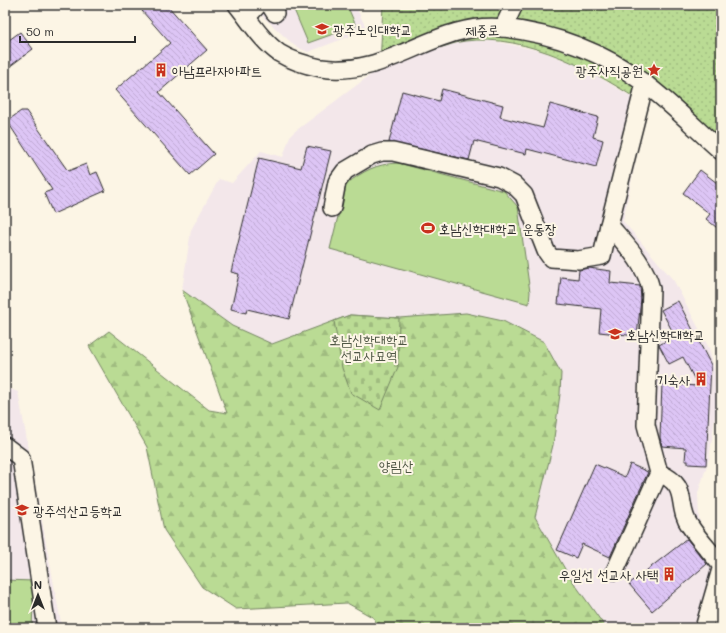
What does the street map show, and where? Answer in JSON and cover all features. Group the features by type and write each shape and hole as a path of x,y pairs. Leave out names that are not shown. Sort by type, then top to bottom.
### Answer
{"street":[{"path":"503,28 514,5"},
{"name":"제중로","path":"247,9 267,42 285,56 308,66 336,69 350,70 372,65 455,31 476,28 503,28 539,34 576,44 610,61 645,84 721,151"},
{"path":"332,208 337,182 345,171 372,155 382,152 393,152 499,177 514,185 524,195 546,251 551,258 578,260 602,256 645,84"},
{"path":"609,225 639,261 647,275 651,289 646,425 659,473 615,571"},
{"path":"5,446 21,458 47,628"},
{"path":"659,473 670,478 675,484 689,525 721,565"},
{"path":"704,628 721,569"}],"shaded area":[{"name":"광주노인대학교","path":"250,5 355,5 367,30 308,52 295,46"},
{"name":"호남신학대학교","path":"464,41 493,41 541,51 577,65 647,106 623,221 674,281 709,348 719,391 709,459 698,493 699,519 702,531 718,554 699,628 606,628 569,576 535,517 553,445 399,318 350,315 272,344 232,326 182,290 191,230 219,179 232,183 261,151 283,157 290,136 294,132 385,64"},
{"name":"광주석산고등학교","path":"5,387 18,392 62,628 5,628"}],"green space":[{"path":"292,5 347,5 356,26 308,43"},
{"name":"광주사직공원","path":"383,5 721,5 721,141 655,84 647,106 607,80 584,68 537,49 513,43 489,40 465,41 380,65"},
{"name":"호남신학대학교 운동장","path":"398,163 504,191 518,207 530,292 529,304 330,249 346,184 358,175 370,169"},
{"name":"양림산","path":"182,290 232,326 272,344 350,315 399,318 466,313 503,321 544,342 561,373 560,394 553,445 535,517 569,576 606,628 379,628 374,618 347,603 236,609 202,587 164,530 147,447 89,346 109,331 209,410 227,413"},
{"name":"호남신학대학교 선교사묘역","path":"350,315 399,318 398,367 380,410 351,393 342,368 334,321"},
{"path":"5,580 34,581 32,628 5,628"}],"building":[{"name":"아남프라자아파트","path":"149,5 167,5 207,50 159,92 214,154 190,175 115,90 170,43 142,11"},
{"path":"20,32 33,49 5,70 5,43"},
{"path":"442,89 503,105 500,117 543,128 550,104 598,117 593,137 603,140 596,167 527,149 526,154 474,141 469,160 389,142 402,91 439,101"},
{"path":"21,111 26,111 68,171 86,164 90,175 97,172 105,191 53,214 44,193 52,190 7,121"},
{"path":"307,146 331,151 289,319 247,309 246,313 231,309 239,274 231,272 259,158 301,168"},
{"path":"700,170 721,186 721,231 706,219 710,214 683,193"},
{"path":"589,268 611,271 610,283 640,286 641,299 637,336 599,332 601,309 558,304 561,277 578,279 579,270"},
{"name":"기숙사","path":"678,301 711,365 706,465 688,464 688,461 685,461 686,448 662,446 660,438 662,384 698,386 683,357 669,364 659,345 675,336 661,310"},
{"path":"595,464 625,477 630,464 648,472 610,557 582,544 576,558 557,550"},
{"name":"우일선 선교사 사택","path":"687,539 707,564 652,611 629,584"}],"place":[{"name":"광주노인대학교","path":"322,29"},
{"name":"아남프라자아파트","path":"161,70"},
{"name":"광주사직공원","path":"654,70"},
{"name":"호남신학대학교 운동장","path":"428,228"},
{"name":"호남신학대학교","path":"615,334"},
{"name":"기숙사","path":"701,379"},
{"name":"광주석산고등학교","path":"22,510"},
{"name":"우일선 선교사 사택","path":"669,574"}]}
